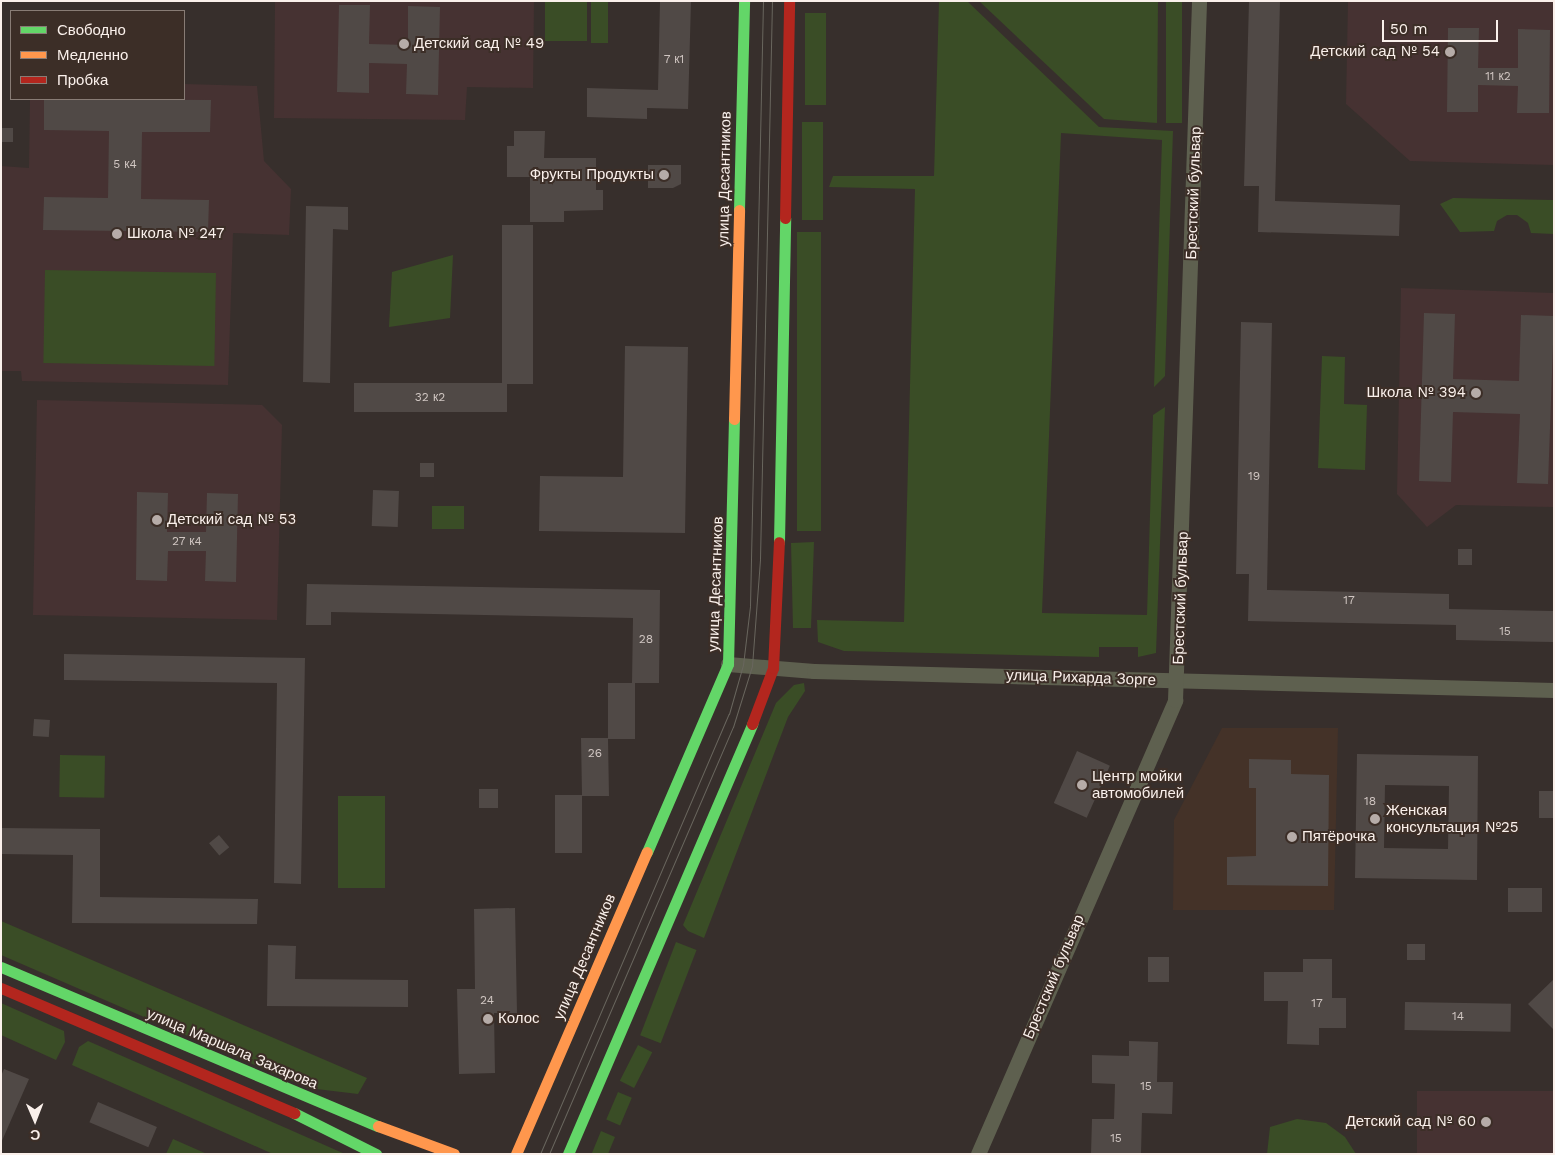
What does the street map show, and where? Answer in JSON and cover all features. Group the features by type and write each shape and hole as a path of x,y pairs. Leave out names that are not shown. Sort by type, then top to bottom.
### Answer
{"street":[{"name":"улица Десантников","path":"516,1154 728,664 744,1"},
{"path":"568,1154 741,755 773,668 777,630 789,1"},
{"name":"Брестский бульвар","path":"978,1154 1175,700 1178,680 1199,1"},
{"name":"улица Рихарда Зорге","path":"728,664 773,668 1554,690"},
{"name":"улица Маршала Захарова","path":"1,967 339,1111 454,1154"},
{"path":"1,988 293,1113 376,1154"}],"shaded area":[{"name":"Детский сад № 49","path":"275,1 534,1 533,88 467,87 465,120 274,118"},
{"name":"Детский сад № 54","path":"1348,1 1554,1 1554,165 1410,161 1346,104"},
{"name":"Школа № 247","path":"185,84 257,86 264,161 291,189 289,235 233,233 228,385 22,381 21,371 1,371 1,166 29,168 30,100 185,100"},
{"name":"Школа № 394","path":"1401,288 1554,293 1554,507 1456,505 1427,527 1397,494"},
{"name":"Детский сад № 53","path":"37,400 262,405 282,425 277,620 33,615"},
{"path":"1222,728 1338,728 1334,910 1173,910 1174,820"},
{"name":"Детский сад № 60","path":"1417,1091 1554,1091 1554,1154 1417,1154"}],"green space":[{"path":"545,1 587,1 587,41 545,41"},
{"path":"591,1 608,1 608,43 591,43"},
{"path":"939,1 967,1 1099,127 1173,131 1165,376 1154,387 1162,140 1061,133 1042,613 1147,615 1153,415 1165,407 1156,653 1138,657 1138,647 1099,647 1099,657 844,651 818,642 817,620 904,622 915,189 829,187 833,176 934,176"},
{"path":"979,1 1158,1 1157,123 1104,119"},
{"path":"1166,1 1182,1 1182,123 1166,123"},
{"path":"805,13 826,13 826,105 805,105"},
{"path":"802,122 823,122 823,220 802,220"},
{"path":"1453,198 1554,200 1554,234 1531,233 1528,223 1517,215 1507,215 1497,221 1494,231 1460,232 1440,204"},
{"path":"797,232 821,232 821,531 797,531"},
{"path":"453,255 450,318 389,327 392,272"},
{"path":"45,270 216,273 214,366 43,363"},
{"path":"1322,356 1345,357 1344,404 1367,405 1365,470 1318,468"},
{"path":"432,506 464,506 464,529 432,529"},
{"path":"814,542 811,628 793,628 791,543"},
{"path":"804,683 805,691 788,717 704,938 688,931 683,925 776,703 794,685"},
{"path":"60,755 105,756 104,798 59,797"},
{"path":"338,796 385,796 385,888 338,888"},
{"path":"1,921 367,1078 358,1094 308,1088 1,955"},
{"path":"676,942 697,950 661,1043 640,1035"},
{"path":"1,1003 64,1031 65,1042 56,1060 1,1035"},
{"path":"88,1041 345,1154 273,1154 72,1065 79,1047"},
{"path":"638,1045 652,1052 634,1088 620,1081"},
{"path":"618,1092 632,1098 620,1125 606,1120"},
{"path":"1297,1119 1326,1123 1345,1137 1356,1154 1267,1154 1270,1127"},
{"path":"601,1131 615,1137 608,1154 592,1153"},
{"path":"173,1139 207,1154 166,1154"}],"building":[{"path":"660,1 691,1 688,109 647,108 647,119 587,117 587,88 658,90"},
{"path":"1249,1 1280,1 1275,201 1400,205 1399,236 1258,232 1259,186 1244,186"},
{"path":"339,5 370,5 369,44 408,45 408,6 440,7 438,95 406,94 407,64 369,63 369,93 337,92"},
{"path":"1448,28 1479,28 1478,68 1518,68 1518,29 1550,30 1549,113 1517,113 1518,86 1478,85 1478,112 1447,112"},
{"path":"44,100 211,100 210,132 142,132 141,199 209,200 208,232 43,230 44,197 108,198 109,131 44,130"},
{"path":"1,128 13,128 13,142 1,142"},
{"path":"514,131 545,131 544,158 596,158 596,190 603,190 603,210 564,211 564,222 530,222 530,177 507,177 507,146 514,146"},
{"name":"Фрукты Продукты","path":"648,165 681,165 681,184 673,188 648,188"},
{"path":"306,206 348,207 348,230 333,229 330,383 303,382"},
{"path":"502,225 533,225 533,384 502,384"},
{"path":"1424,313 1455,314 1453,379 1519,381 1521,315 1554,316 1548,484 1517,483 1520,414 1453,412 1451,482 1419,481"},
{"path":"1241,322 1272,323 1267,590 1449,594 1449,609 1554,611 1554,642 1456,640 1456,625 1248,621 1249,574 1236,574"},
{"path":"625,346 688,347 685,533 539,531 540,476 623,477"},
{"path":"354,383 507,383 507,412 354,412"},
{"path":"420,463 434,463 434,477 420,477"},
{"path":"373,490 399,491 398,527 372,526"},
{"path":"137,492 168,493 167,532 206,532 207,493 238,494 236,582 205,581 206,551 168,551 167,581 136,580"},
{"path":"1458,549 1472,549 1472,565 1458,565"},
{"path":"307,584 660,590 659,683 635,683 635,739 608,739 609,796 582,796 582,853 555,853 555,795 582,795 581,738 608,738 608,683 632,683 633,618 331,612 331,625 306,625"},
{"path":"64,654 305,658 301,884 274,883 277,683 64,680"},
{"path":"34,719 50,720 49,737 33,736"},
{"name":"Центр мойки автомобилей","path":"1077,751 1110,766 1087,818 1054,803"},
{"path":"1357,754 1478,756 1477,880 1355,878","holes":["1385,785 1449,786 1448,849 1384,848"]},
{"name":"Пятёрочка","path":"1249,759 1291,760 1291,774 1329,775 1328,886 1227,885 1227,857 1256,856 1256,788 1249,788"},
{"path":"479,789 498,789 498,808 479,808"},
{"path":"1539,791 1554,791 1554,818 1539,818"},
{"path":"1,828 100,829 100,897 258,899 257,924 72,923 73,855 1,854"},
{"path":"219,835 229,847 219,856 209,843"},
{"path":"1508,888 1542,888 1542,912 1508,912"},
{"path":"515,908 517,1013 494,1013 495,1073 459,1074 457,989 475,989 474,909"},
{"path":"1407,944 1425,944 1425,960 1407,960"},
{"path":"268,945 296,946 295,979 408,980 408,1007 267,1006"},
{"path":"1148,957 1169,957 1169,982 1148,982"},
{"path":"1303,959 1332,959 1332,998 1346,998 1346,1028 1319,1028 1319,1045 1287,1044 1288,1001 1264,1001 1264,972 1303,972"},
{"path":"1554,979 1554,1030 1528,1004"},
{"path":"1405,1002 1511,1004 1510,1032 1405,1030"},
{"path":"1129,1041 1158,1042 1157,1082 1173,1082 1172,1114 1142,1113 1141,1154 1091,1154 1092,1119 1114,1119 1115,1084 1092,1083 1092,1055 1129,1056"},
{"path":"4,1069 29,1079 1,1143 1,1076"},
{"path":"98,1102 157,1127 148,1147 89,1122"}],"tram line":[{"path":"540,1154 729,714 743,665 750,606 763,1"},
{"path":"549,1154 733,727 752,666 760,559 772,1"}],"traffic: fast":[{"path":"739,210 744,1"},
{"path":"779,542 785,218"},
{"path":"647,852 728,664 734,419"},
{"path":"568,1154 752,724"},
{"path":"1,967 378,1126"},
{"path":"294,1113 376,1154"}],"traffic: slow":[{"path":"734,419 739,210"},
{"path":"516,1154 647,852"},
{"path":"378,1126 454,1154"}],"traffic: jam":[{"path":"785,218 789,1"},
{"path":"752,724 773,668 779,542"},
{"path":"1,988 294,1113"}],"place":[{"name":"Детский сад № 49","path":"404,44"},
{"name":"Детский сад № 54","path":"1450,52"},
{"name":"Фрукты Продукты","path":"664,175"},
{"name":"Школа № 247","path":"117,234"},
{"name":"Школа № 394","path":"1476,393"},
{"name":"Детский сад № 53","path":"157,520"},
{"name":"Центр мойки автомобилей","path":"1082,785"},
{"name":"Женская консультация №25","path":"1375,819"},
{"name":"Пятёрочка","path":"1292,837"},
{"name":"Колос","path":"488,1019"},
{"name":"Детский сад № 60","path":"1486,1122"}]}
